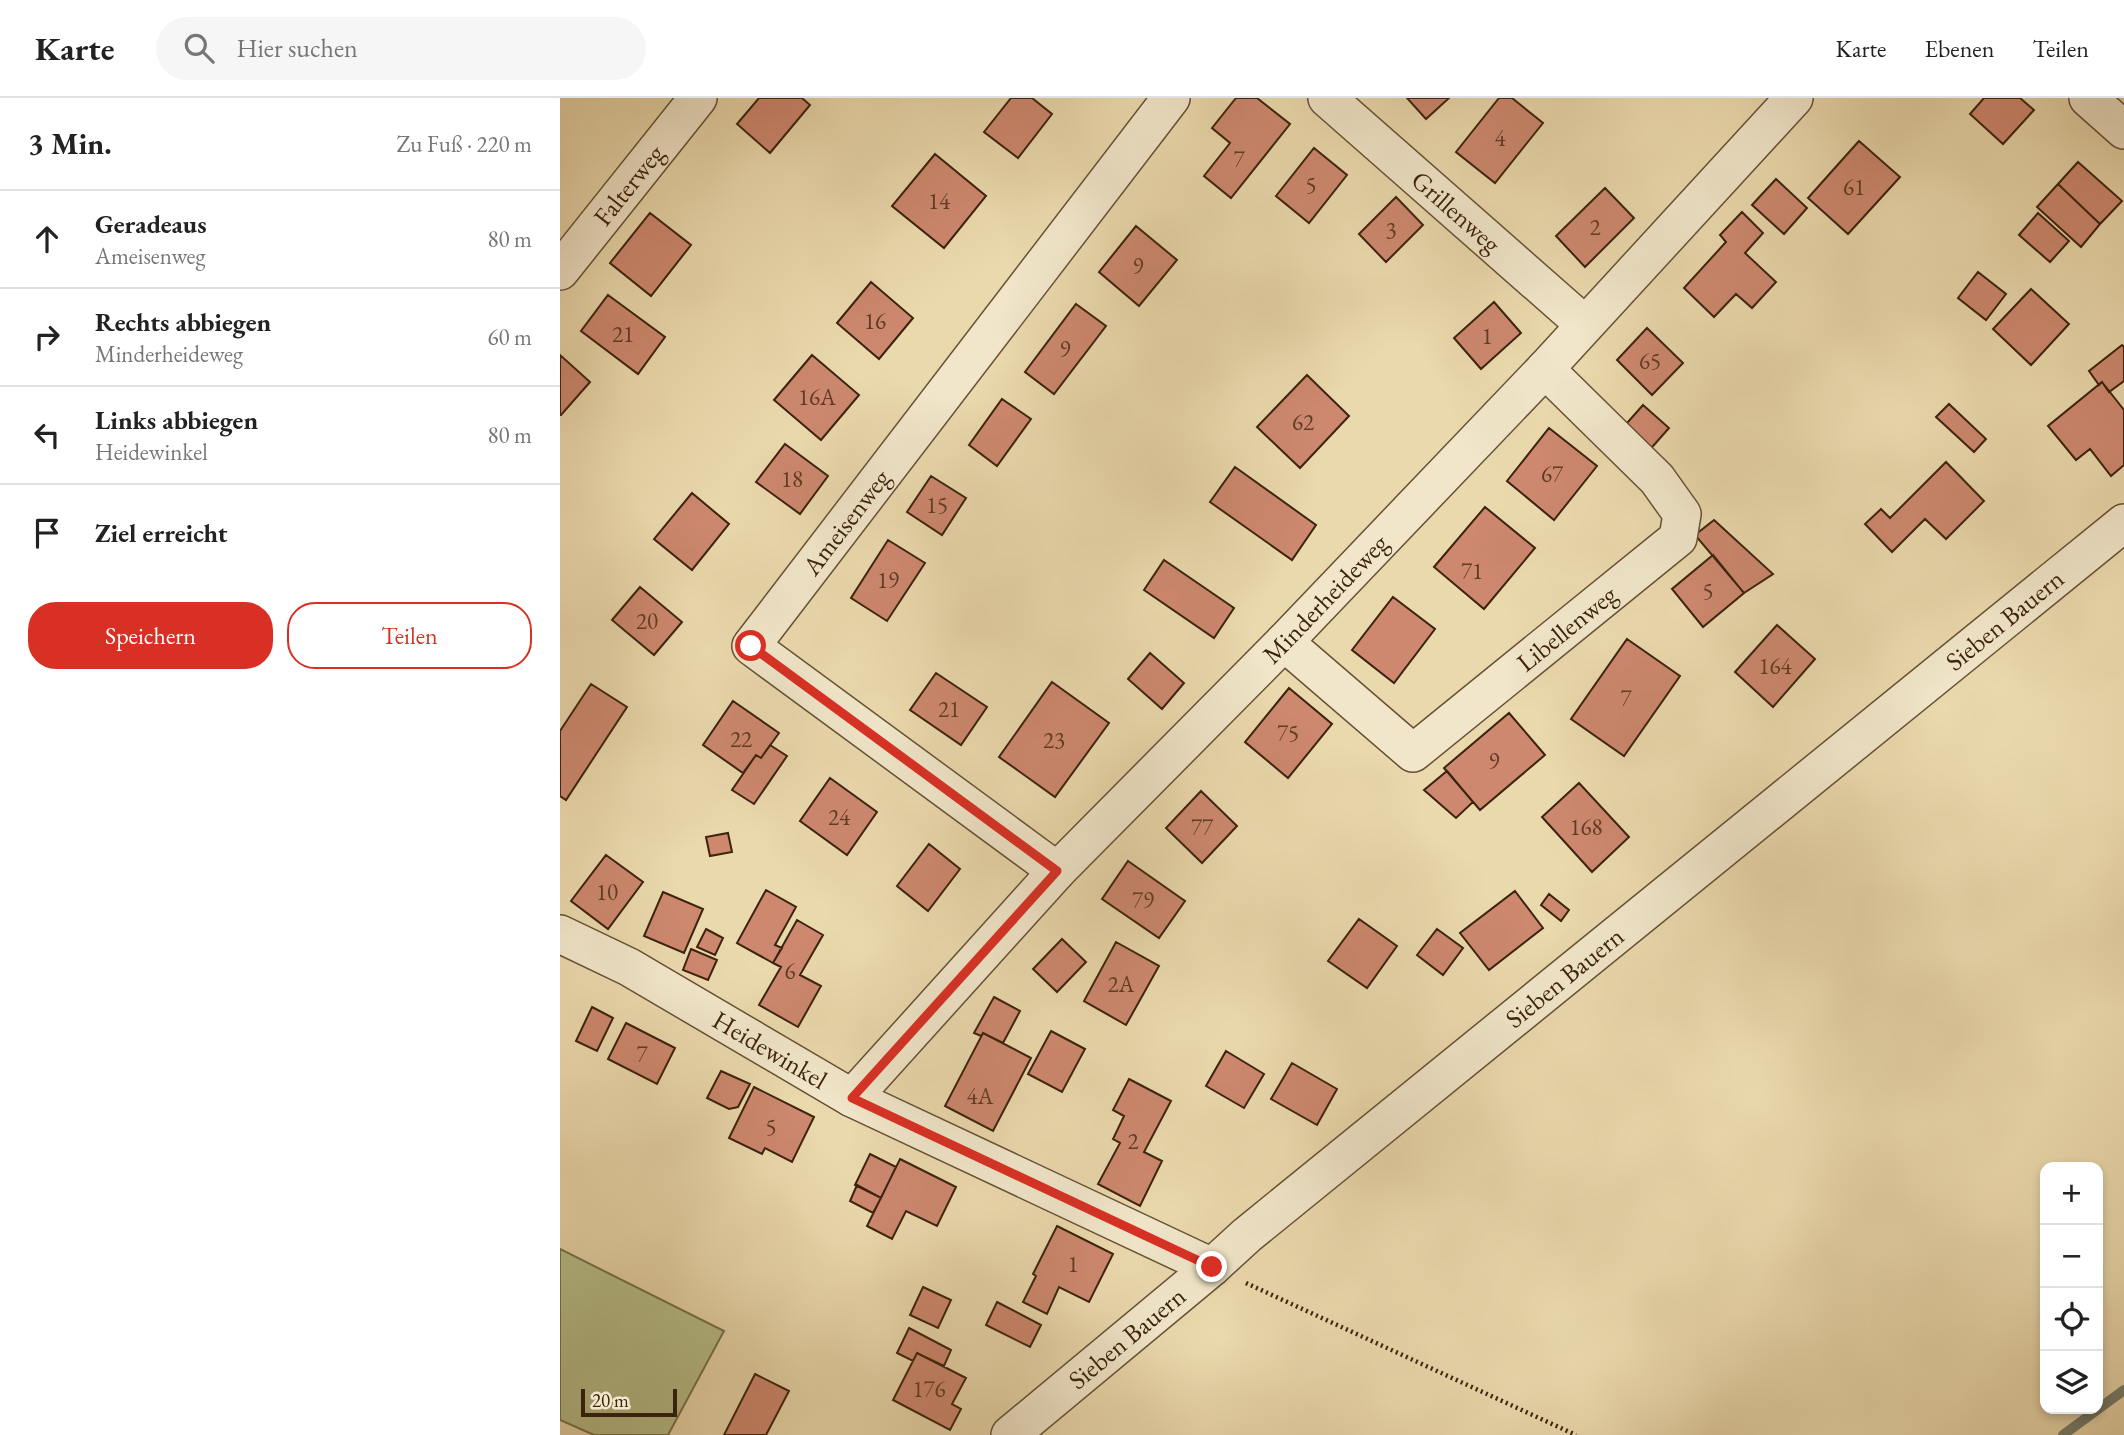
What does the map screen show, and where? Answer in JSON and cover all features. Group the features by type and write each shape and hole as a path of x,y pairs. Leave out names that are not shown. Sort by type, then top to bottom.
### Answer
{"street":[{"name":"Falterweg","path":"560,271 698,98"},
{"name":"Ameisenweg","path":"1057,871 751,646 1171,98"},
{"name":"Grillenweg","path":"1327,98 1584,324"},
{"name":"Minderheideweg","path":"852,1098 1057,871 1284,642 1545,369 1794,98"},
{"path":"2088,98 2124,130"},
{"name":"Libellenweg","path":"1284,642 1413,753 1678,538 1682,514 1657,479 1545,369"},
{"name":"Sieben Bauern","path":"1010,1435 1279,1209 2124,523"},
{"name":"Heidewinkel","path":"560,933 629,967 852,1098 1212,1267"}],"path":[{"path":"1212,1267 1576,1435"}],"green space":[{"path":"560,1249 724,1331 668,1435 594,1435 560,1420"}],"building":[{"path":"759,98 802,98 810,105 770,153 737,124"},
{"path":"1011,98 1032,98 1052,114 1018,158 984,132"},
{"path":"1236,98 1257,98 1290,124 1231,198 1204,176 1230,143 1212,128"},
{"path":"1407,98 1449,98 1426,119"},
{"path":"1499,98 1512,98 1543,123 1495,183 1456,152"},
{"path":"1984,98 2020,98 2034,110 2003,144 1970,114"},
{"path":"1859,141 1900,177 1848,234 1808,198"},
{"path":"1314,148 1347,175 1309,223 1276,196"},
{"path":"935,154 986,196 944,248 892,206"},
{"path":"2078,162 2122,201 2100,224 2058,184"},
{"path":"1776,179 1807,208 1784,234 1752,205"},
{"path":"2058,184 2100,224 2081,247 2037,207"},
{"path":"1605,188 1634,218 1585,267 1556,236"},
{"path":"1396,197 1423,225 1386,262 1359,234"},
{"path":"1742,212 1763,233 1745,253 1776,282 1752,308 1736,294 1714,317 1684,288 1726,242 1720,235"},
{"path":"650,213 691,245 651,296 610,263"},
{"path":"2038,213 2069,241 2050,262 2019,235"},
{"path":"1136,226 1177,260 1139,306 1099,272"},
{"path":"1978,272 2006,294 1986,320 1958,298"},
{"path":"871,282 913,318 879,359 837,323"},
{"path":"2031,289 2069,324 2031,365 1993,329"},
{"path":"608,295 665,337 638,374 581,331"},
{"path":"1494,302 1521,333 1481,369 1454,338"},
{"path":"1076,304 1106,326 1054,394 1025,372"},
{"path":"1647,328 1683,363 1652,395 1617,360"},
{"path":"2122,345 2124,381 2109,392 2102,382 2099,385 2089,371"},
{"path":"560,355 590,382 561,415 560,415"},
{"path":"812,355 859,395 821,440 774,400"},
{"path":"1307,375 1349,416 1300,468 1257,427"},
{"path":"2102,382 2124,410 2124,465 2111,476 2090,449 2076,460 2048,426"},
{"path":"1002,399 1031,419 997,466 969,445"},
{"path":"1949,404 1986,439 1974,452 1936,417"},
{"path":"1643,405 1669,428 1646,454 1620,431"},
{"path":"1549,428 1597,466 1554,520 1507,481"},
{"path":"785,444 828,476 800,514 756,482"},
{"path":"1946,462 1984,501 1946,539 1925,519 1892,552 1865,524 1881,509 1890,518"},
{"path":"1235,467 1316,525 1292,560 1210,502"},
{"path":"931,476 966,498 942,535 907,512"},
{"path":"692,493 729,524 692,570 654,539"},
{"path":"1485,507 1535,548 1484,609 1434,567"},
{"path":"1714,520 1773,574 1744,593 1695,535"},
{"path":"888,540 925,563 887,621 851,598"},
{"path":"1713,555 1744,593 1703,627 1672,589"},
{"path":"1164,560 1234,608 1214,638 1144,590"},
{"path":"640,587 682,622 654,655 612,620"},
{"path":"1393,597 1435,629 1394,683 1352,650"},
{"path":"1777,625 1815,659 1773,707 1735,672"},
{"path":"1627,639 1680,676 1624,756 1571,719"},
{"path":"1150,653 1184,683 1162,709 1128,679"},
{"path":"936,673 987,707 961,745 910,710"},
{"path":"1052,682 1109,723 1055,797 999,757"},
{"path":"591,684 627,707 566,800 560,796 560,731"},
{"path":"1289,688 1332,724 1288,778 1245,742"},
{"path":"733,701 779,733 761,758 756,755 743,773 703,745"},
{"path":"1509,713 1545,755 1480,810 1444,768"},
{"path":"770,745 787,756 754,804 732,790 756,755 761,758"},
{"path":"1447,771 1473,802 1456,818 1424,790"},
{"path":"830,778 877,812 847,855 800,821"},
{"path":"1579,783 1629,837 1592,872 1542,817"},
{"path":"1201,791 1237,826 1202,863 1166,828"},
{"path":"728,833 732,852 710,856 706,837"},
{"path":"929,844 960,869 928,911 897,886"},
{"path":"606,855 643,882 608,929 571,901"},
{"path":"1128,861 1185,901 1159,938 1102,899"},
{"path":"766,890 796,907 775,945 782,948 773,963 737,943"},
{"path":"1515,891 1543,928 1489,970 1460,933"},
{"path":"663,892 703,909 684,953 644,936"},
{"path":"1549,894 1569,910 1561,921 1541,905"},
{"path":"1359,919 1397,946 1367,988 1328,961"},
{"path":"797,920 823,935 800,975 821,986 798,1027 759,1005 781,967 773,963"},
{"path":"706,929 723,938 715,955 697,947"},
{"path":"1437,929 1463,948 1443,975 1417,955"},
{"path":"1062,939 1086,962 1057,992 1033,969"},
{"path":"1116,942 1159,966 1126,1025 1084,1001"},
{"path":"691,949 717,960 708,980 683,970"},
{"path":"994,997 1020,1011 1003,1043 983,1033 981,1036 974,1033"},
{"path":"592,1007 613,1018 597,1051 576,1041"},
{"path":"626,1023 675,1048 657,1084 608,1059"},
{"path":"1051,1031 1085,1049 1062,1092 1028,1074"},
{"path":"983,1033 1031,1058 993,1131 945,1106"},
{"path":"1226,1051 1264,1074 1244,1108 1206,1086"},
{"path":"1292,1063 1337,1089 1317,1125 1271,1099"},
{"path":"721,1071 750,1084 738,1107 729,1109 707,1098"},
{"path":"1129,1079 1171,1101 1144,1152 1162,1161 1140,1206 1098,1184 1120,1143 1113,1139 1124,1116 1113,1110"},
{"path":"754,1087 814,1117 792,1162 765,1148 762,1154 729,1138"},
{"path":"870,1154 896,1167 881,1198 855,1185"},
{"path":"900,1159 956,1187 937,1226 906,1211 892,1239 867,1226"},
{"path":"857,1185 881,1198 873,1213 850,1201"},
{"path":"1057,1226 1113,1254 1089,1302 1059,1287 1047,1314 1023,1302 1036,1276 1033,1274"},
{"path":"923,1287 951,1300 938,1328 910,1315"},
{"path":"997,1302 1041,1325 1030,1347 986,1325"},
{"path":"909,1328 951,1350 944,1366 917,1353 913,1361 897,1353"},
{"path":"917,1353 966,1378 952,1404 961,1409 950,1430 893,1400"},
{"path":"755,1374 789,1391 766,1435 724,1435"}],"waterway":[{"path":"2063,1435 2124,1390"}],"route":[{"path":"751,646 1057,871 852,1098 1212,1267"}]}
